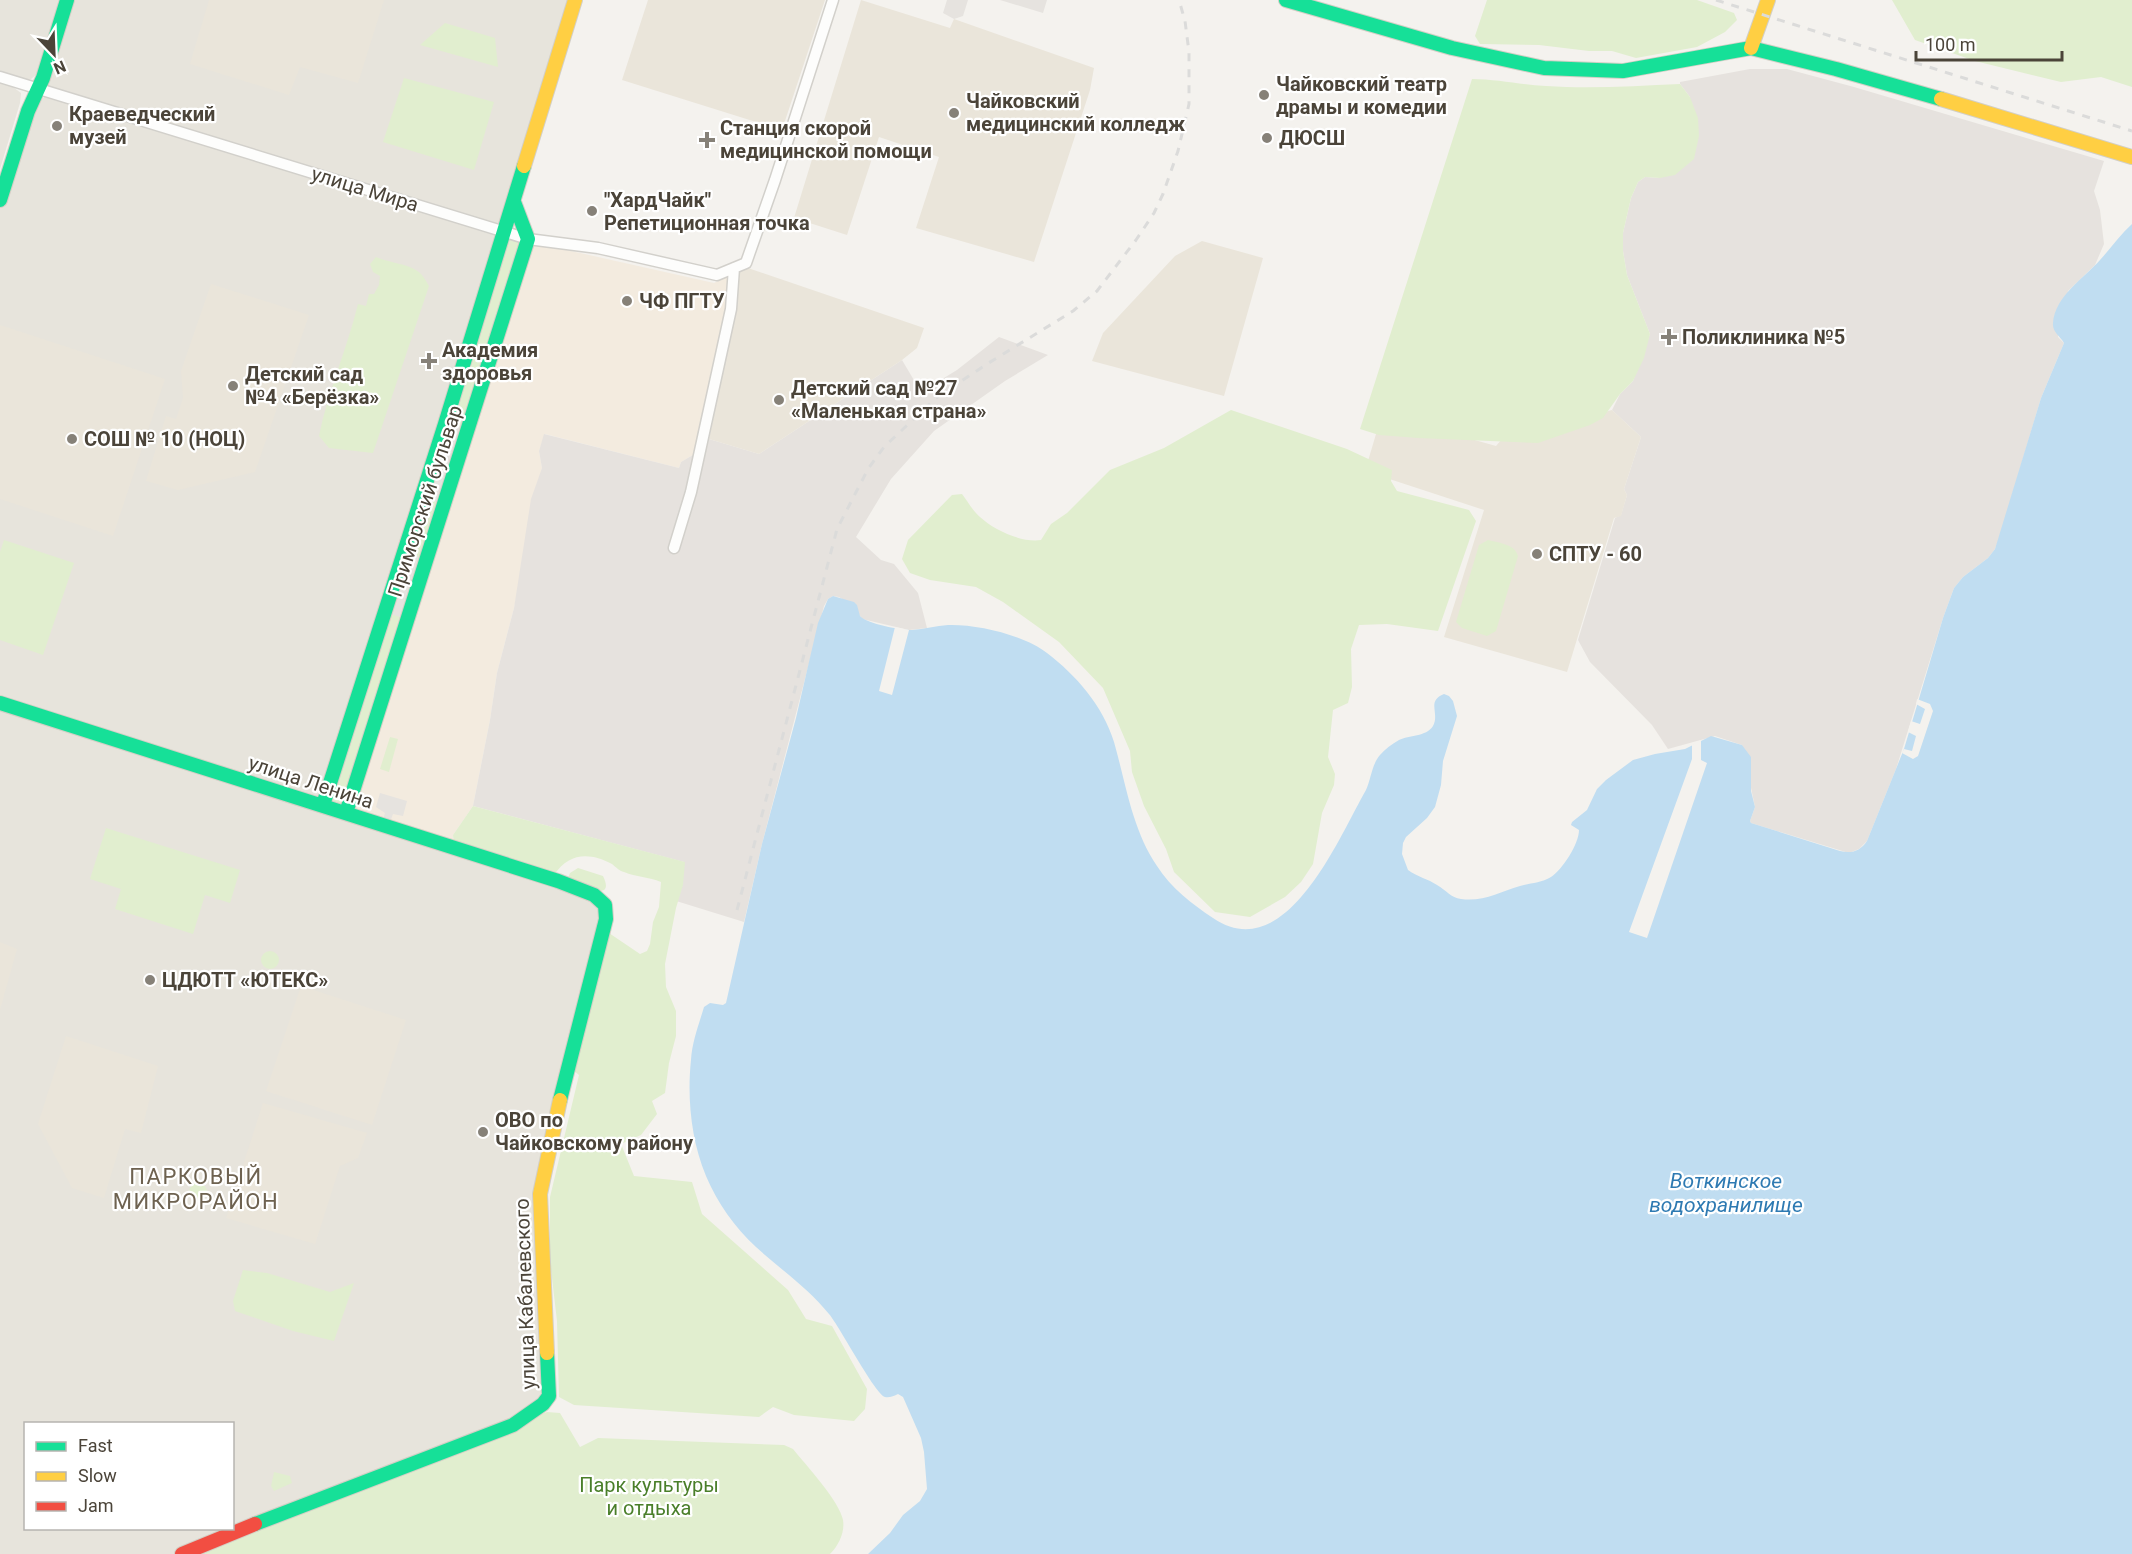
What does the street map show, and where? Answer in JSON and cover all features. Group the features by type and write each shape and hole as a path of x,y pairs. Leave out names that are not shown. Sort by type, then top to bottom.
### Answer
{"street":[{"path":"0,200 67,0"},
{"name":"Приморский бульвар","path":"322,805 445,424 575,0"},
{"path":"674,548 691,492 729,321 734,268 746,263 833,0"},
{"path":"1286,0 1452,48 1544,68 1623,71 1751,48 1836,69 2003,116 2132,157"},
{"path":"1751,48 1768,0"},
{"name":"улица Мира","path":"0,77 528,238 598,248 717,275 734,268"},
{"path":"514,202 528,238"},
{"name":"Приморский бульвар","path":"346,813 528,238"},
{"name":"улица Ленина","path":"0,704 558,881 594,895 605,905"},
{"name":"улица Кабалевского","path":"182,1554 513,1425 543,1404 549,1396 540,1194 568,1065 606,919 605,905"}],"shaded area":[{"path":"0,0 61,0 37,74 31,79 22,81 0,74"},
{"path":"67,0 575,0 323,805 605,905 540,1194 549,1396 513,1425 182,1554 0,1554 0,200 28,111 50,92 43,78"},
{"path":"209,0 384,0 358,83 300,67 289,95 190,64"},
{"path":"648,0 825,0 782,130 622,80"},
{"name":"Чайковский медицинский колледж","path":"861,0 950,28 954,19 1094,68 1090,90 1034,262 916,228 939,157 879,137 847,235 794,218"},
{"path":"947,0 968,0 963,16 954,19 943,13"},
{"path":"1000,0 1047,0 1043,13"},
{"path":"1750,69 1787,69 2104,161 2094,191 2100,210 2104,244 2095,265 2068,291 2058,337 2064,343 2041,398 1999,539 1988,558 1963,577 1954,588 1896,769 1867,841 1859,849 1849,853 1751,823 1755,807 1742,745 1715,736 1668,749 1652,725 1590,662 1578,640 1615,518 1621,515 1627,495 1624,489 1641,437 1612,410 1620,394 1633,381 1650,334 1627,275 1623,251 1623,233 1631,198 1638,182 1645,177 1660,178 1690,97 1680,82"},
{"path":"0,83 13,87 21,93 0,169"},
{"path":"1202,241 1263,258 1224,396 1092,361 1103,333 1175,256"},
{"path":"531,242 714,283 729,276 726,311 693,455 681,462 679,468 545,434 539,451 542,468 514,608 497,673 473,806 453,835 454,843 353,810"},
{"name":"Детский сад №27 «Маленькая страна»","path":"745,267 924,328 917,348 759,454 709,439 736,310 737,272"},
{"name":"Детский сад №4 «Берёзка»","path":"211,284 309,315 255,472 178,490 146,481 166,416 176,419 183,398 181,371"},
{"name":"СОШ № 10 (НОЦ)","path":"0,325 165,379 113,536 0,499"},
{"path":"999,337 1048,355 1005,381 934,431 891,479 856,537 881,560 894,564 918,593 927,628 909,630 862,619 858,609 839,597 833,596 828,599 824,606 744,922 673,900 684,862 473,806 497,673 514,608 531,499 542,468 539,451 544,434 679,468 681,462 693,455 704,458 709,439 759,454 902,360 921,392 957,370"},
{"name":"СПТУ - 60","path":"1612,410 1641,437 1624,489 1627,495 1621,516 1614,518 1567,672 1444,637 1484,510 1365,471 1382,414 1496,446 1502,439"},
{"path":"452,423 464,427 439,503 427,499"},
{"path":"409,554 419,557 400,617 390,614"},
{"path":"380,793 407,801 403,816 393,814 390,822 383,820 385,813 376,807"},
{"path":"0,942 17,949 0,1010"},
{"path":"301,986 406,1020 372,1125 266,1091"},
{"path":"66,1036 158,1066 141,1133 125,1129 104,1198 72,1188 38,1124"},
{"path":"263,1103 367,1133 358,1158 340,1166 315,1244 226,1218"}],"green space":[{"path":"1487,0 1697,0 1734,13 1737,20 1725,32 1697,47 1636,58 1612,51 1589,51 1539,45 1480,44 1475,36"},
{"path":"1892,0 2132,0 2132,87 2101,77 2061,82 1975,61 1915,40"},
{"path":"445,23 495,38 498,67 420,45"},
{"path":"404,78 494,102 474,170 383,142"},
{"path":"1472,79 1563,87 1680,84 1690,97 1698,118 1699,136 1694,159 1675,175 1660,178 1645,177 1638,182 1631,198 1623,233 1623,251 1627,275 1650,334 1644,358 1633,381 1620,394 1603,418 1590,425 1538,443 1379,435 1360,429"},
{"path":"505,232 528,239 346,813 323,805"},
{"path":"376,257 417,271 429,286 373,453 329,448 319,436 323,419 358,304 366,306 369,294 374,294 379,285 380,276 373,272 370,264"},
{"path":"1231,410 1347,449 1392,470 1391,481 1397,491 1469,510 1476,521 1438,631 1387,624 1359,625 1351,649 1352,687 1348,703 1333,710 1328,757 1335,774 1334,785 1322,813 1313,864 1301,882 1285,897 1250,917 1215,912 1174,872 1166,849 1144,806 1132,772 1130,751 1103,688 1059,642 1003,602 976,587 930,580 910,573 902,559 908,540 952,495 962,494 977,515 1000,531 1025,540 1041,540 1051,524 1067,513 1110,470 1164,448"},
{"path":"4,540 74,563 43,655 0,640 0,552"},
{"path":"1488,540 1510,546 1518,556 1496,631 1487,636 1462,628 1456,622 1479,545"},
{"path":"390,737 398,739 389,772 380,769"},
{"path":"473,806 685,862 683,885 665,964 666,987 676,1011 676,1036 665,1093 652,1101 657,1114 641,1135 621,1144 634,1176 692,1182 702,1214 788,1290 806,1319 832,1326 867,1389 865,1409 854,1421 794,1415 773,1407 759,1417 574,1405 559,1397 557,1321 550,1261 550,1197 579,1075 573,1070 606,931 640,954 647,951 653,922 659,907 661,882 633,875 619,870 604,860 587,856 566,862 554,875 454,843 453,835"},
{"path":"106,828 240,870 230,903 205,895 193,934 115,909 121,889 90,879"},
{"path":"578,868 603,876 605,889 594,890 568,879 570,873"},
{"path":"270,951 276,954 279,960 276,966 270,969 264,966 261,960 264,954"},
{"path":"198,1183 204,1186 207,1192 204,1198 198,1201 192,1198 189,1192 192,1186"},
{"path":"243,1270 267,1273 330,1292 354,1283 334,1341 293,1331 235,1311 233,1301"},
{"name":"Парк культуры и отдыха","path":"547,1412 560,1413 580,1447 598,1438 784,1445 793,1449 822,1484 841,1512 843,1529 841,1538 830,1554 201,1554"},
{"path":"274,1472 290,1476 292,1483 274,1491 271,1486"}],"water":[{"name":"Воткинское водохранилище","path":"2132,224 2132,1554 868,1554 890,1533 903,1515 920,1501 927,1489 921,1438 903,1397 898,1394 885,1397 880,1393 829,1314 803,1287 748,1240 727,1214 710,1186 701,1162 690,1104 691,1060 696,1033 704,1007 710,1003 723,1005 726,1003 762,844 796,718 818,623 828,599 833,596 854,602 860,616 870,622 885,626 912,630 948,625 972,626 1013,636 1047,653 1078,681 1103,716 1114,742 1141,837 1163,874 1182,895 1205,913 1239,929 1264,926 1286,912 1307,890 1341,837 1366,790 1377,759 1399,740 1430,730 1435,721 1434,704 1444,694 1453,701 1457,716 1443,761 1441,785 1435,807 1427,818 1406,837 1402,854 1408,870 1457,898 1469,900 1484,898 1551,877 1565,863 1576,842 1579,830 1571,825 1572,822 1587,810 1597,789 1606,780 1633,760 1685,749 1711,736 1742,745 1751,757 1751,791 1755,807 1751,823 1840,851 1855,851 1867,841 1904,749 1954,588 1995,549 2041,398 2064,343 2054,329 2055,313 2071,288"}],"pier":[{"path":"895,627 909,630 892,695 879,691"},
{"path":"1917,699 1930,704 1933,711 1918,756 1913,759 1902,753 1904,749 1912,751 1916,736 1908,732 1911,721 1920,724 1925,709 1916,704"},
{"path":"1701,740 1701,760 1707,763 1647,938 1629,932 1692,759 1692,745"}],"railway":[{"path":"737,910 837,529 868,469 884,447 936,398 1073,311 1097,291 1154,213 1178,151 1189,104 1189,52 1185,21 1179,0"},
{"path":"1716,0 2132,131"}],"traffic: fast":[{"path":"0,200 28,111 43,78 67,0"},
{"path":"1286,0 1452,48 1544,68 1623,71 1751,48 1941,99"},
{"path":"323,805 445,424 524,166"},
{"path":"346,813 528,239 514,202"},
{"path":"0,703 558,881 594,895 605,905 606,919 560,1100"},
{"path":"255,1524 513,1425 543,1404 549,1396 547,1353"}],"traffic: slow":[{"path":"524,166 575,0"},
{"path":"1751,48 1768,0"},
{"path":"1941,99 2132,157"},
{"path":"547,1353 540,1194 560,1100"}],"traffic: jam":[{"path":"182,1554 255,1524"}],"place":[{"name":"Чайковский театр драмы и комедии","path":"1264,95"},
{"name":"Чайковский медицинский колледж","path":"954,113"},
{"name":"Краеведческий музей","path":"57,126"},
{"name":"ДЮСШ","path":"1267,138"},
{"name":"Станция скорой медицинской помощи","path":"707,140"},
{"name":"\"ХардЧайк\" Репетиционная точка","path":"592,211"},
{"name":"ЧФ ПГТУ","path":"627,301"},
{"name":"Поликлиника №5","path":"1669,337"},
{"name":"Академия здоровья","path":"429,361"},
{"name":"Детский сад №4 «Берёзка»","path":"233,386"},
{"name":"Детский сад №27 «Маленькая страна»","path":"779,400"},
{"name":"СОШ № 10 (НОЦ)","path":"72,439"},
{"name":"СПТУ - 60","path":"1537,554"},
{"name":"ЦДЮТТ «ЮТЕКС»","path":"150,980"},
{"name":"ОВО по Чайковскому району","path":"483,1132"}],"district":[{"name":"ПАРКОВЫЙ МИКРОРАЙОН","path":"196,1188"}]}
